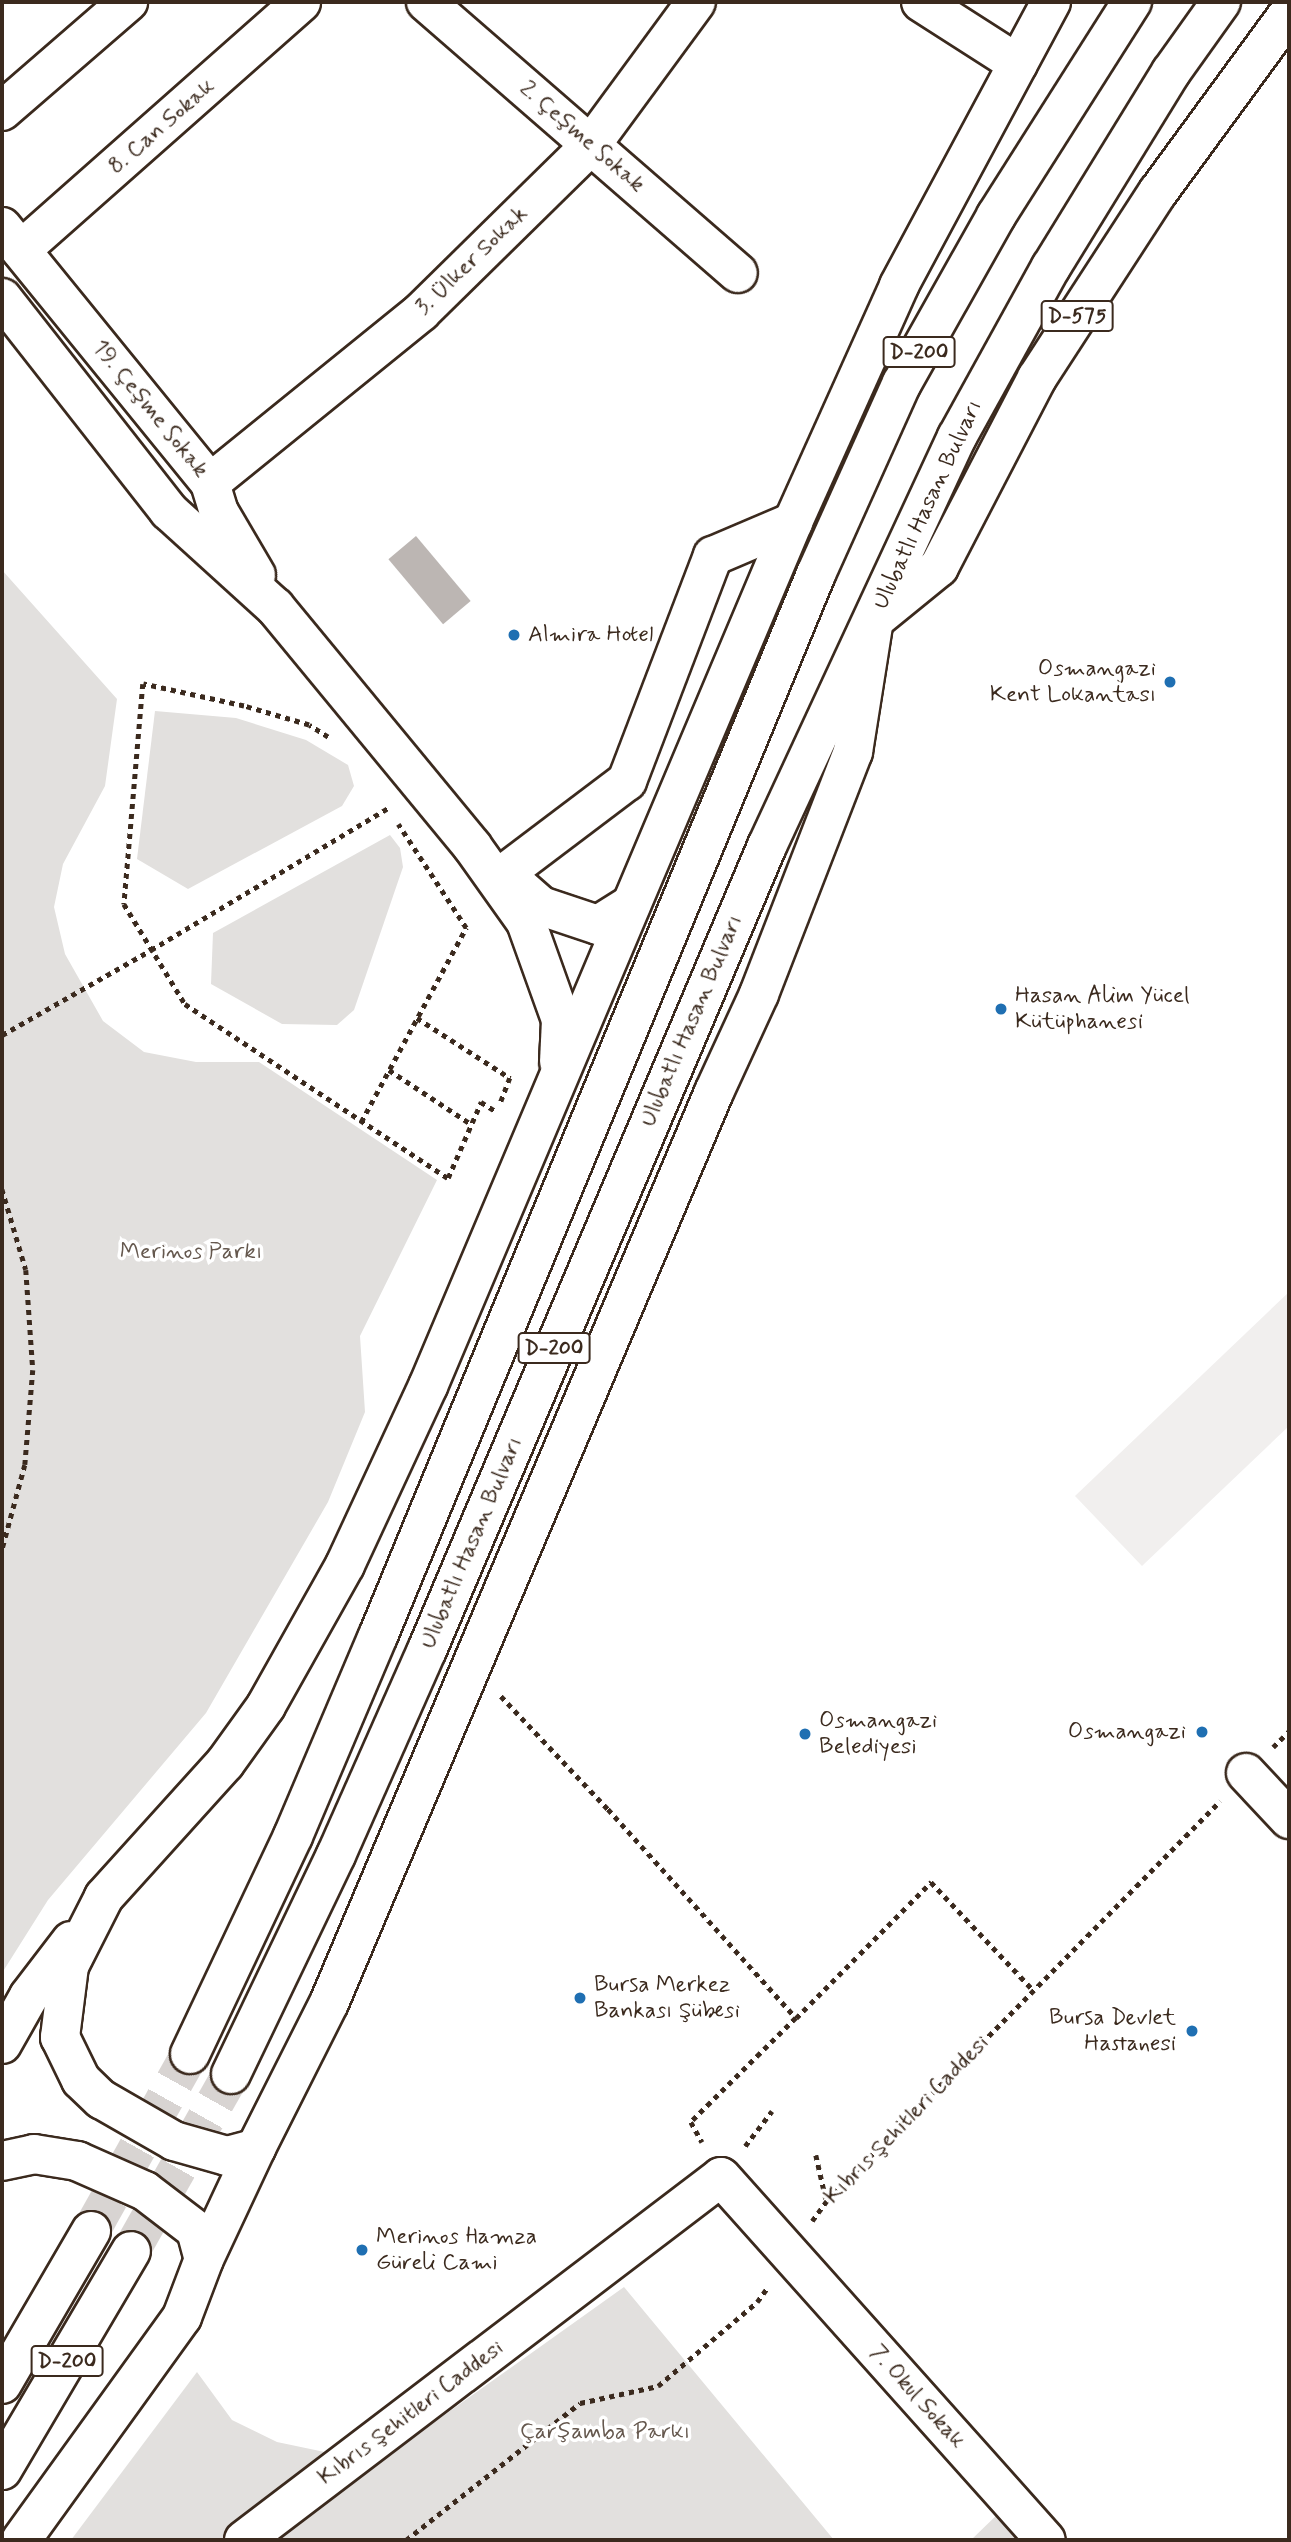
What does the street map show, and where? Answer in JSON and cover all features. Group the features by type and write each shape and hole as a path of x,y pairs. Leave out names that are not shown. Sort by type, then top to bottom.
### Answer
{"main road":[{"path":"2,111 128,2"},
{"name":"8. Can Sokak","path":"11,238 301,2"},
{"name":"2. Çeşme Sokak","path":"426,2 738,273"},
{"name":"3. Ülker Sokak","path":"210,483 422,312 591,145 696,2"},
{"path":"921,2 1018,64"},
{"path":"2,2044 29,1996 104,1897 225,1763 257,1717 345,1565 428,1386 793,522 899,286 1051,2"},
{"name":"D-200","path":"190,2054 314,1786 817,574 902,383 996,216 1132,2"},
{"name":"Ulubatlı Hasan Bulvarı","path":"231,2074 337,1855 762,859 957,437 1045,279 1171,72 1221,2"},
{"name":"D-575","path":"874,620 939,567 1037,378 1158,192 1283,31"},
{"name":"19. Çeşme Sokak","path":"11,238 210,483 219,512 275,607"},
{"path":"755,728 899,286"},
{"name":"19. Çeşme Sokak","path":"2,298 169,511 275,607 472,846"},
{"path":"504,874 627,781 713,556 793,522"},
{"path":"20,2540 182,2317 204,2259 329,2003 474,1667 708,1104 759,994 853,752 874,620"},
{"path":"472,846 541,906 598,925 631,904"},
{"path":"472,846 526,922 561,1020 558,1081"},
{"path":"1246,1773 1289,1819"},
{"path":"104,1897 69,1966 60,2038 81,2080 101,2099 174,2141 227,2156 256,2148"},
{"path":"2,2161 34,2154 77,2161 145,2191 196,2230 204,2259"},
{"path":"721,2177 789,2254"},
{"name":"Kıbrıs Şehitleri Caddesi","path":"244,2540 721,2177"},
{"name":"D-200","path":"2,2384 91,2231"},
{"name":"D-200","path":"2,2470 131,2251"},
{"name":"7. Okul Sokak","path":"789,2254 1046,2540"}],"path":[{"path":"337,742 309,725 244,706 143,684 124,904 185,1004 448,1178 481,1102 497,1112 510,1078 417,1018"},
{"path":"361,1122 466,928 381,798"},
{"path":"2,1035 151,950 388,808"},
{"path":"389,1070 471,1124"},
{"path":"2,1189 26,1270 33,1370 25,1465 2,1550"},
{"path":"474,1667 608,1809 737,1956 796,2018"},
{"name":"Kıbrıs Şehitleri Caddesi","path":"406,2540 580,2403 658,2386 757,2302 827,2200 1289,1731"},
{"path":"721,2177 691,2122 932,1882 1033,1990"},
{"path":"816,2155 827,2200"}],"shaded area":[{"path":"416,536 471,601 443,624 388,559"},
{"path":"1289,1292 1289,1426 1142,1566 1075,1496"}],"green space":[{"name":"Merinos Parkı","path":"2,570 117,699 105,786 63,864 54,907 65,954 103,1021 144,1052 196,1062 259,1062 437,1180 360,1336 365,1412 328,1502 206,1713 48,1900 2,1973"},
{"path":"155,711 236,718 306,740 348,765 354,786 342,806 188,889 137,859"},
{"path":"390,835 400,848 403,867 354,1010 337,1025 282,1024 211,984 213,933"},
{"name":"Çarşamba Parkı","path":"624,2287 834,2540 71,2540 197,2372 232,2420 277,2442 377,2463"},
{"path":"1002,2510 1028,2540 971,2540"}],"tunnel":[{"path":"91,2231 190,2054"},
{"path":"131,2251 231,2074"}],"place":[{"name":"Almira Hotel","path":"514,635"},
{"name":"Osmangazi Kent Lokantası","path":"1170,682"},
{"name":"Hasan Alim Yücel Kütüphanesi","path":"1001,1009"},
{"name":"Osmangazi","path":"1202,1732"},
{"name":"Osmangazi Belediyesi","path":"805,1734"},
{"name":"Bursa Merkez Bankası Şübesi","path":"580,1998"},
{"name":"Bursa Devlet Hastanesi","path":"1192,2031"},
{"name":"Merinos Hamza Güreli Cami","path":"362,2250"}]}
